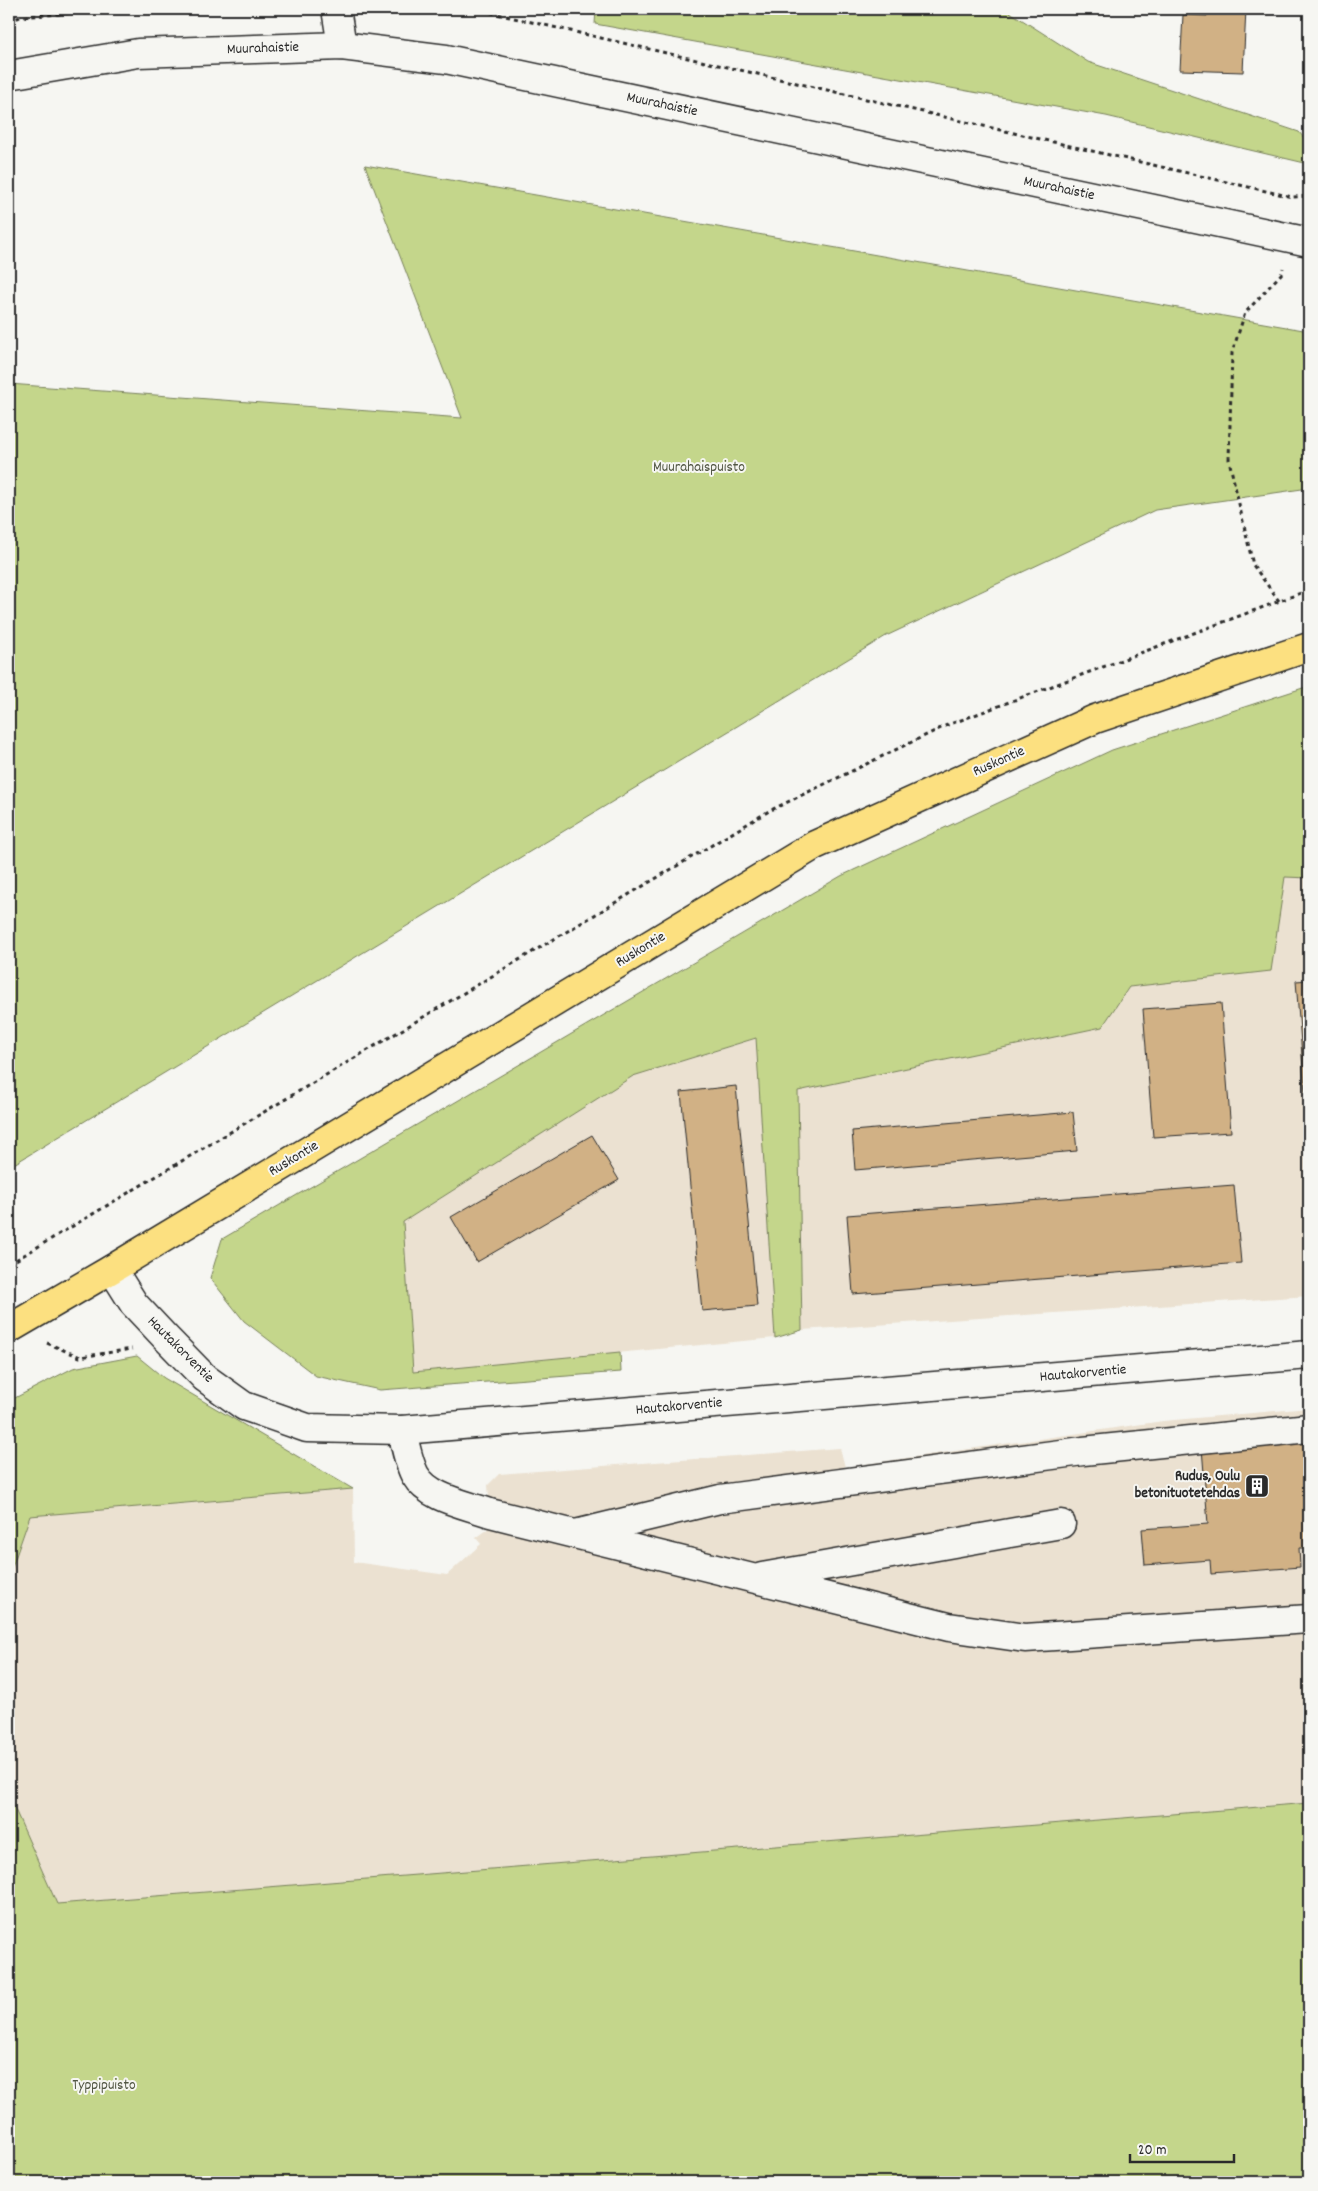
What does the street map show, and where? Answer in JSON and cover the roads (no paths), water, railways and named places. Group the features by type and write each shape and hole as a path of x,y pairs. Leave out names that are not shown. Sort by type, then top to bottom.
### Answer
{"main road":[{"name":"Ruskontie","path":"14,1326 112,1269 815,845 1095,719 1309,647"}],"street":[{"path":"336,9 342,46"},
{"name":"Muurahaistie","path":"9,75 138,53 342,46 446,59 1298,240"},
{"name":"Hautakorventie","path":"112,1269 134,1304 205,1378 244,1406 307,1428 402,1430 1309,1355"},
{"path":"575,1534 720,1499 1083,1451 1309,1428"},
{"path":"402,1430 408,1458 416,1476 430,1491 490,1513 949,1627 1026,1638 1309,1619"},
{"path":"754,1578 1062,1524"}],"place":[{"name":"Rudus, Oulu betonituotetehdas","path":"1257,1486"}],"park label":[{"name":"Muurahaispuisto","path":"699,468"},
{"name":"Typpipuisto","path":"104,2086"}]}
